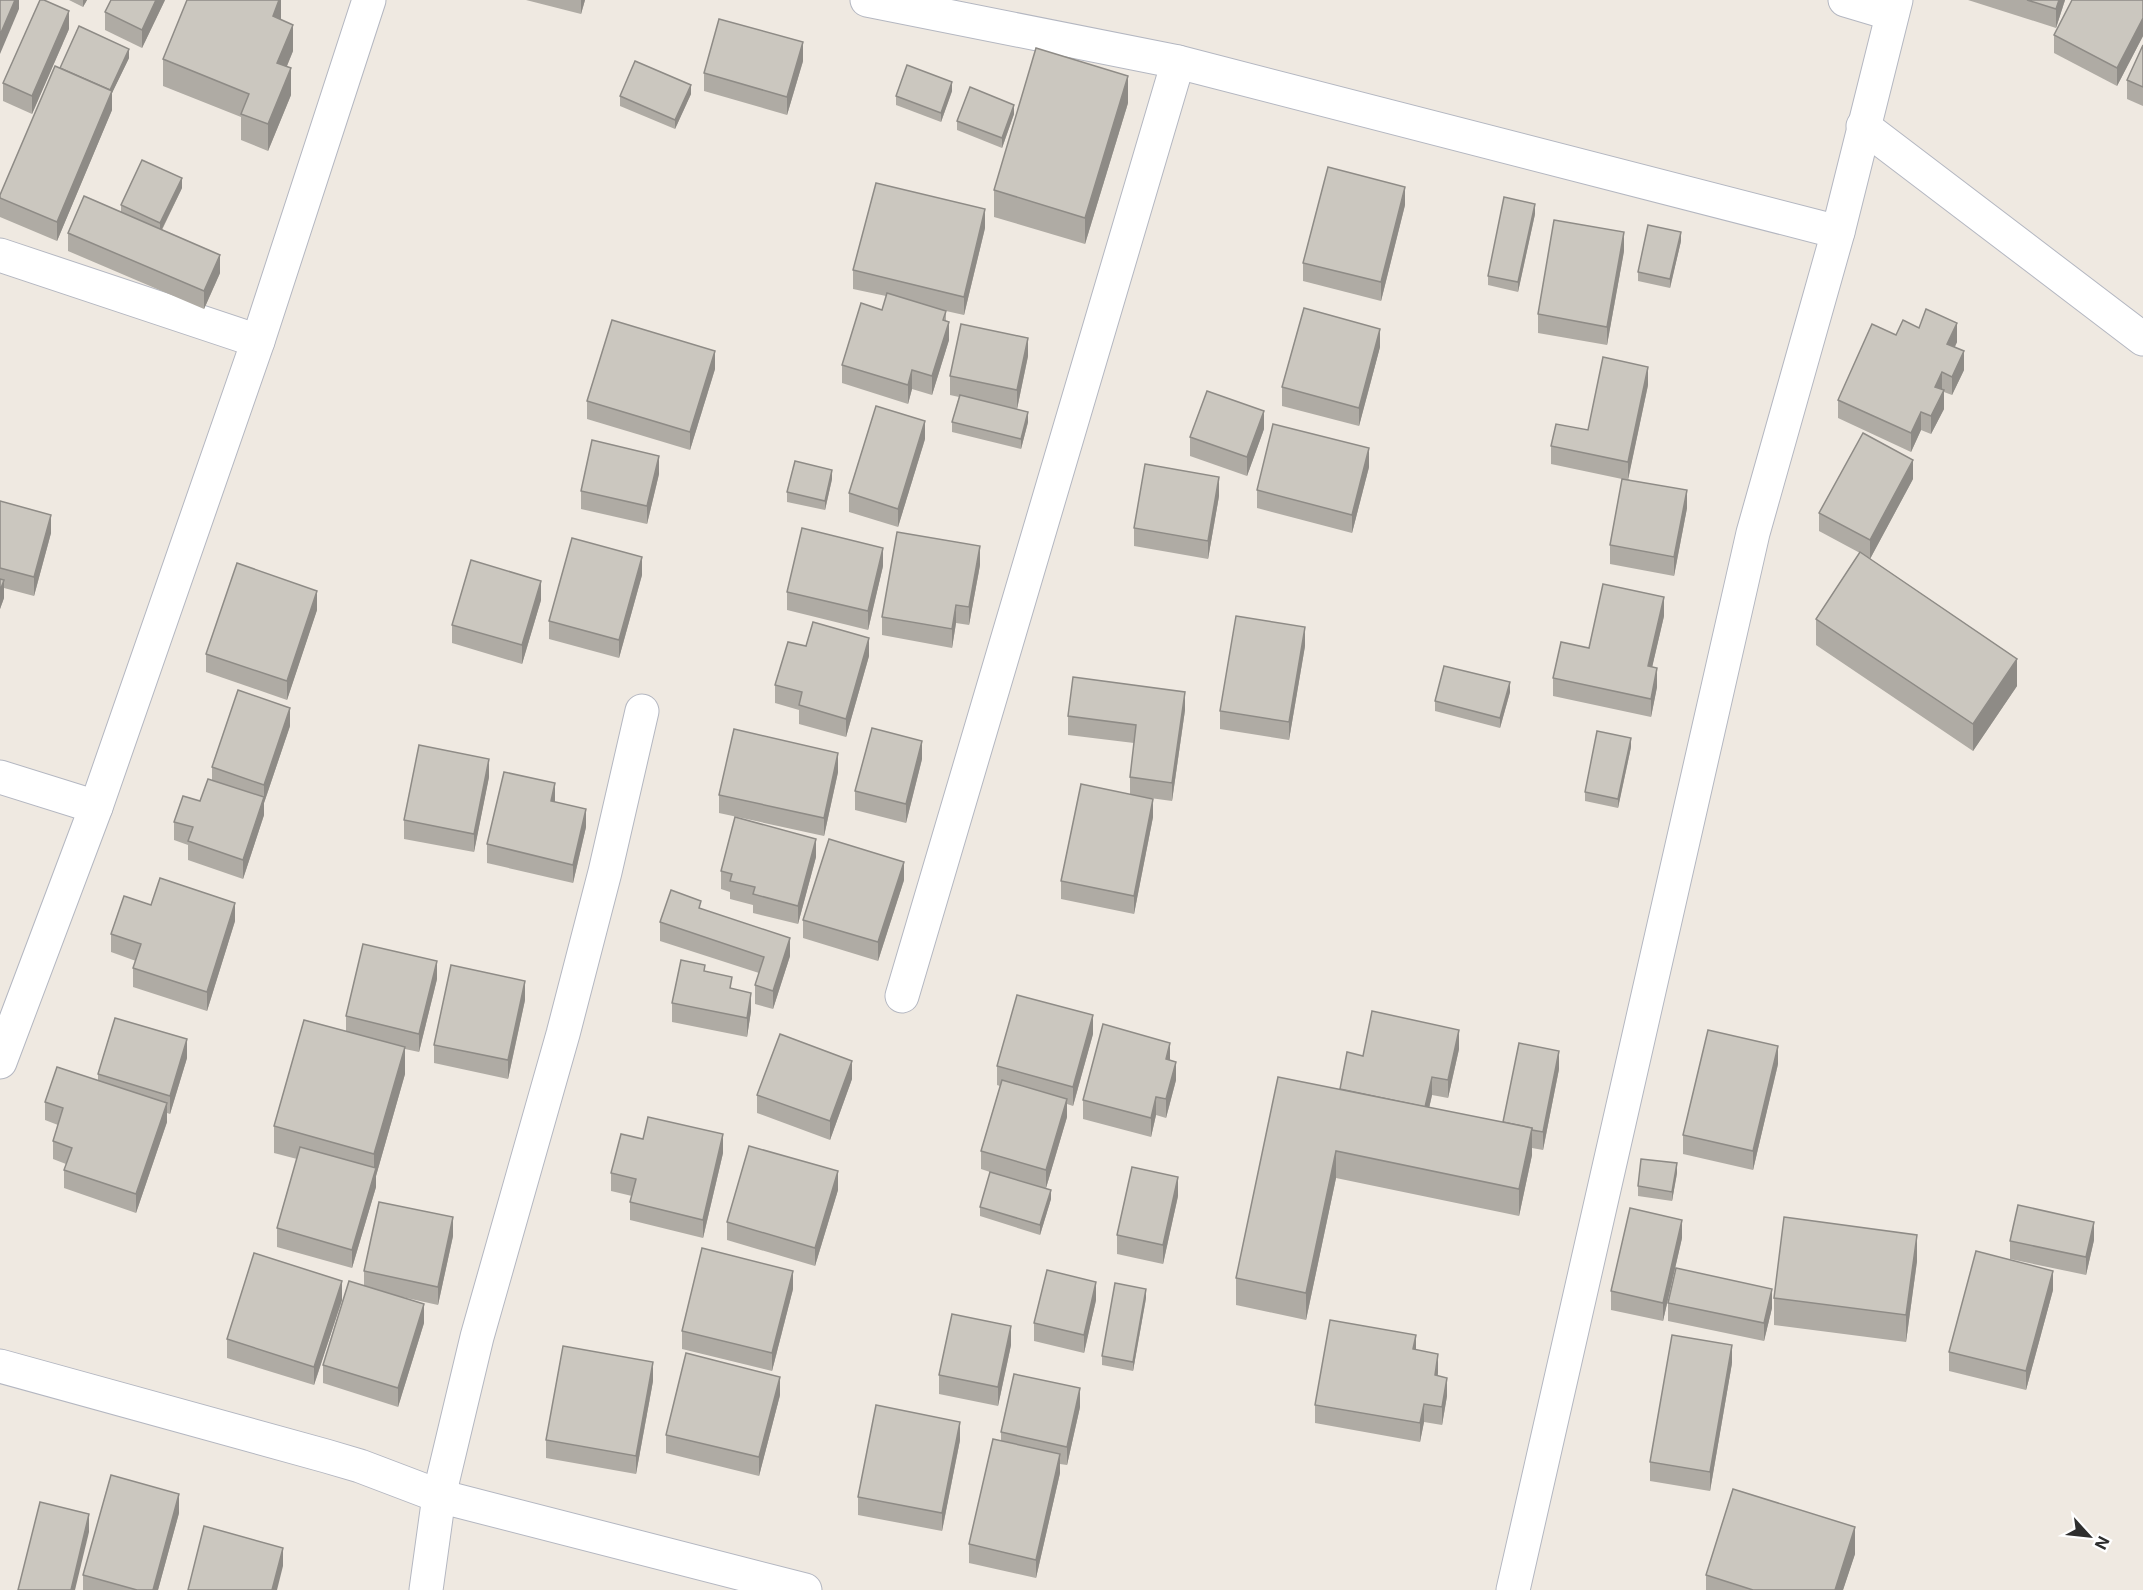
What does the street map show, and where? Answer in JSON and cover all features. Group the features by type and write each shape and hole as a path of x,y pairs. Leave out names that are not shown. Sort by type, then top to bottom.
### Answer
{"street":[{"path":"0,1062 96,807 258,341 369,0"},
{"path":"867,0 1178,62 1838,232"},
{"path":"1513,1590 1753,533 1838,232 1894,7 1845,0"},
{"path":"902,996 1178,62"},
{"path":"1863,126 2143,339"},
{"path":"0,255 258,341"},
{"path":"426,1590 439,1496 477,1337 563,1034 596,907 642,711"},
{"path":"0,777 96,807"},
{"path":"0,1366 360,1466 439,1496 805,1590"}],"building":[{"path":"0,0 15,0 0,35"},
{"path":"40,0 69,11 32,96 3,83"},
{"path":"111,0 156,0 142,30 105,12"},
{"path":"187,0 279,0 273,16 293,25 277,63 291,68 268,124 241,114 249,94 163,59"},
{"path":"2027,0 2059,0 2056,9"},
{"path":"2072,0 2143,0 2143,18 2117,68 2054,35"},
{"path":"719,19 803,42 787,97 704,73"},
{"path":"79,26 129,49 110,90 60,68"},
{"path":"2143,45 2143,87 2127,80"},
{"path":"1036,48 1128,76 1085,218 994,190"},
{"path":"635,61 691,85 675,120 620,96"},
{"path":"907,65 952,82 941,113 896,96"},
{"path":"55,66 112,91 57,222 0,198"},
{"path":"970,87 1014,105 1002,138 957,121"},
{"path":"142,160 182,178 160,223 121,205"},
{"path":"1328,167 1405,187 1381,282 1303,263"},
{"path":"876,183 985,209 964,297 853,270"},
{"path":"84,196 220,255 204,291 68,233"},
{"path":"1504,197 1535,204 1518,282 1488,276"},
{"path":"1554,220 1624,232 1607,327 1538,314"},
{"path":"1648,225 1681,232 1670,279 1638,272"},
{"path":"887,293 946,311 943,320 949,322 932,376 912,370 908,385 842,365 861,303 882,310"},
{"path":"1304,308 1380,329 1359,408 1282,387"},
{"path":"1926,309 1957,323 1947,344 1964,351 1952,377 1942,372 1935,387 1944,390 1931,416 1921,412 1911,433 1838,400 1872,324 1896,335 1903,320 1919,328"},
{"path":"612,320 715,351 690,432 587,401"},
{"path":"961,324 1028,338 1017,390 950,376"},
{"path":"1603,357 1648,367 1628,462 1551,446 1556,424 1588,430"},
{"path":"1207,391 1264,411 1247,457 1190,437"},
{"path":"960,395 1028,412 1021,439 952,422"},
{"path":"876,406 925,421 898,509 849,493"},
{"path":"1273,424 1369,448 1352,515 1257,490"},
{"path":"1863,433 1913,460 1870,540 1819,513"},
{"path":"592,440 659,456 647,506 581,491"},
{"path":"795,461 832,470 825,501 787,492"},
{"path":"1145,464 1219,477 1208,541 1134,528"},
{"path":"1622,479 1687,490 1674,557 1610,545"},
{"path":"0,501 51,515 34,577 0,568"},
{"path":"802,528 883,548 868,611 787,592"},
{"path":"897,532 980,546 969,607 956,605 952,629 882,617"},
{"path":"572,538 642,557 619,640 549,621"},
{"path":"1860,552 2017,659 1973,724 1816,619"},
{"path":"471,560 541,581 522,645 452,625"},
{"path":"237,563 317,591 287,681 206,654"},
{"path":"0,579 4,580 0,591"},
{"path":"1603,584 1664,597 1648,666 1657,668 1651,699 1553,678 1561,642 1589,648"},
{"path":"1236,616 1305,627 1289,722 1220,711"},
{"path":"813,622 869,638 846,719 799,705 802,692 775,685 788,642 806,646"},
{"path":"1444,666 1510,682 1500,718 1435,701"},
{"path":"1073,677 1185,692 1172,783 1130,777 1136,725 1068,716"},
{"path":"238,690 290,708 264,785 212,767"},
{"path":"872,728 922,741 906,804 855,791"},
{"path":"734,729 838,753 824,818 719,795"},
{"path":"1597,731 1631,738 1618,799 1585,792"},
{"path":"419,745 489,759 474,834 404,820"},
{"path":"504,772 555,783 551,801 586,809 573,865 487,844"},
{"path":"208,779 264,797 243,860 188,841 193,827 174,822 183,796 200,801"},
{"path":"1081,784 1153,799 1134,896 1061,881"},
{"path":"735,817 816,839 798,906 753,894 755,887 730,881 732,874 721,871"},
{"path":"829,839 904,862 878,942 803,920"},
{"path":"160,878 235,903 207,992 133,968 141,944 111,934 124,896 151,905"},
{"path":"671,890 701,901 699,908 790,938 773,991 755,985 764,957 660,922"},
{"path":"363,944 437,961 419,1034 346,1016"},
{"path":"681,960 705,965 704,971 732,977 730,988 751,993 747,1018 672,1003"},
{"path":"451,965 525,981 508,1060 434,1045"},
{"path":"1017,995 1093,1015 1073,1087 997,1066"},
{"path":"1372,1011 1459,1030 1448,1080 1432,1077 1425,1107 1340,1089 1347,1052 1363,1056"},
{"path":"115,1018 187,1039 170,1096 98,1074"},
{"path":"304,1020 405,1047 374,1154 274,1126"},
{"path":"1103,1024 1170,1043 1166,1059 1176,1062 1166,1099 1156,1097 1151,1118 1083,1100"},
{"path":"1708,1030 1778,1046 1753,1151 1683,1135"},
{"path":"780,1034 852,1061 830,1121 757,1095"},
{"path":"1519,1043 1559,1051 1543,1132 1503,1122"},
{"path":"57,1067 167,1103 136,1194 64,1170 72,1148 53,1141 63,1108 45,1102"},
{"path":"1278,1077 1532,1128 1519,1189 1336,1151 1306,1293 1236,1278"},
{"path":"1002,1080 1067,1099 1046,1170 981,1151"},
{"path":"648,1117 723,1134 703,1220 630,1202 636,1179 611,1173 621,1134 643,1139"},
{"path":"749,1146 838,1171 815,1248 727,1222"},
{"path":"300,1147 376,1168 352,1250 277,1228"},
{"path":"1641,1159 1677,1163 1672,1192 1638,1186"},
{"path":"1132,1167 1178,1177 1163,1245 1117,1235"},
{"path":"990,1172 1051,1190 1040,1225 980,1207"},
{"path":"379,1202 453,1217 438,1287 364,1271"},
{"path":"2018,1205 2094,1222 2086,1257 2010,1241"},
{"path":"1630,1208 1682,1220 1663,1303 1611,1291"},
{"path":"1784,1217 1917,1235 1906,1315 1774,1298"},
{"path":"702,1248 793,1271 772,1353 682,1331"},
{"path":"1976,1251 2053,1271 2026,1371 1949,1352"},
{"path":"254,1253 342,1281 314,1367 227,1339"},
{"path":"1676,1268 1772,1289 1764,1323 1668,1303"},
{"path":"1047,1270 1096,1282 1084,1335 1034,1323"},
{"path":"349,1281 424,1304 398,1388 323,1365"},
{"path":"1115,1283 1146,1289 1133,1362 1102,1356"},
{"path":"952,1314 1011,1326 998,1387 939,1375"},
{"path":"1330,1320 1416,1335 1413,1349 1438,1354 1435,1375 1447,1378 1442,1407 1424,1404 1420,1423 1315,1405"},
{"path":"1672,1335 1732,1345 1710,1472 1650,1462"},
{"path":"563,1346 653,1362 636,1456 546,1440"},
{"path":"686,1353 780,1377 759,1457 666,1435"},
{"path":"1014,1374 1080,1388 1067,1447 1001,1432"},
{"path":"876,1405 960,1422 942,1513 858,1497"},
{"path":"993,1439 1060,1454 1036,1560 969,1544"},
{"path":"111,1475 179,1494 153,1590 137,1590 83,1575"},
{"path":"1733,1489 1855,1527 1835,1590 1753,1590 1706,1575"},
{"path":"40,1502 89,1514 71,1590 18,1590"},
{"path":"204,1526 283,1548 272,1590 188,1590"}]}
